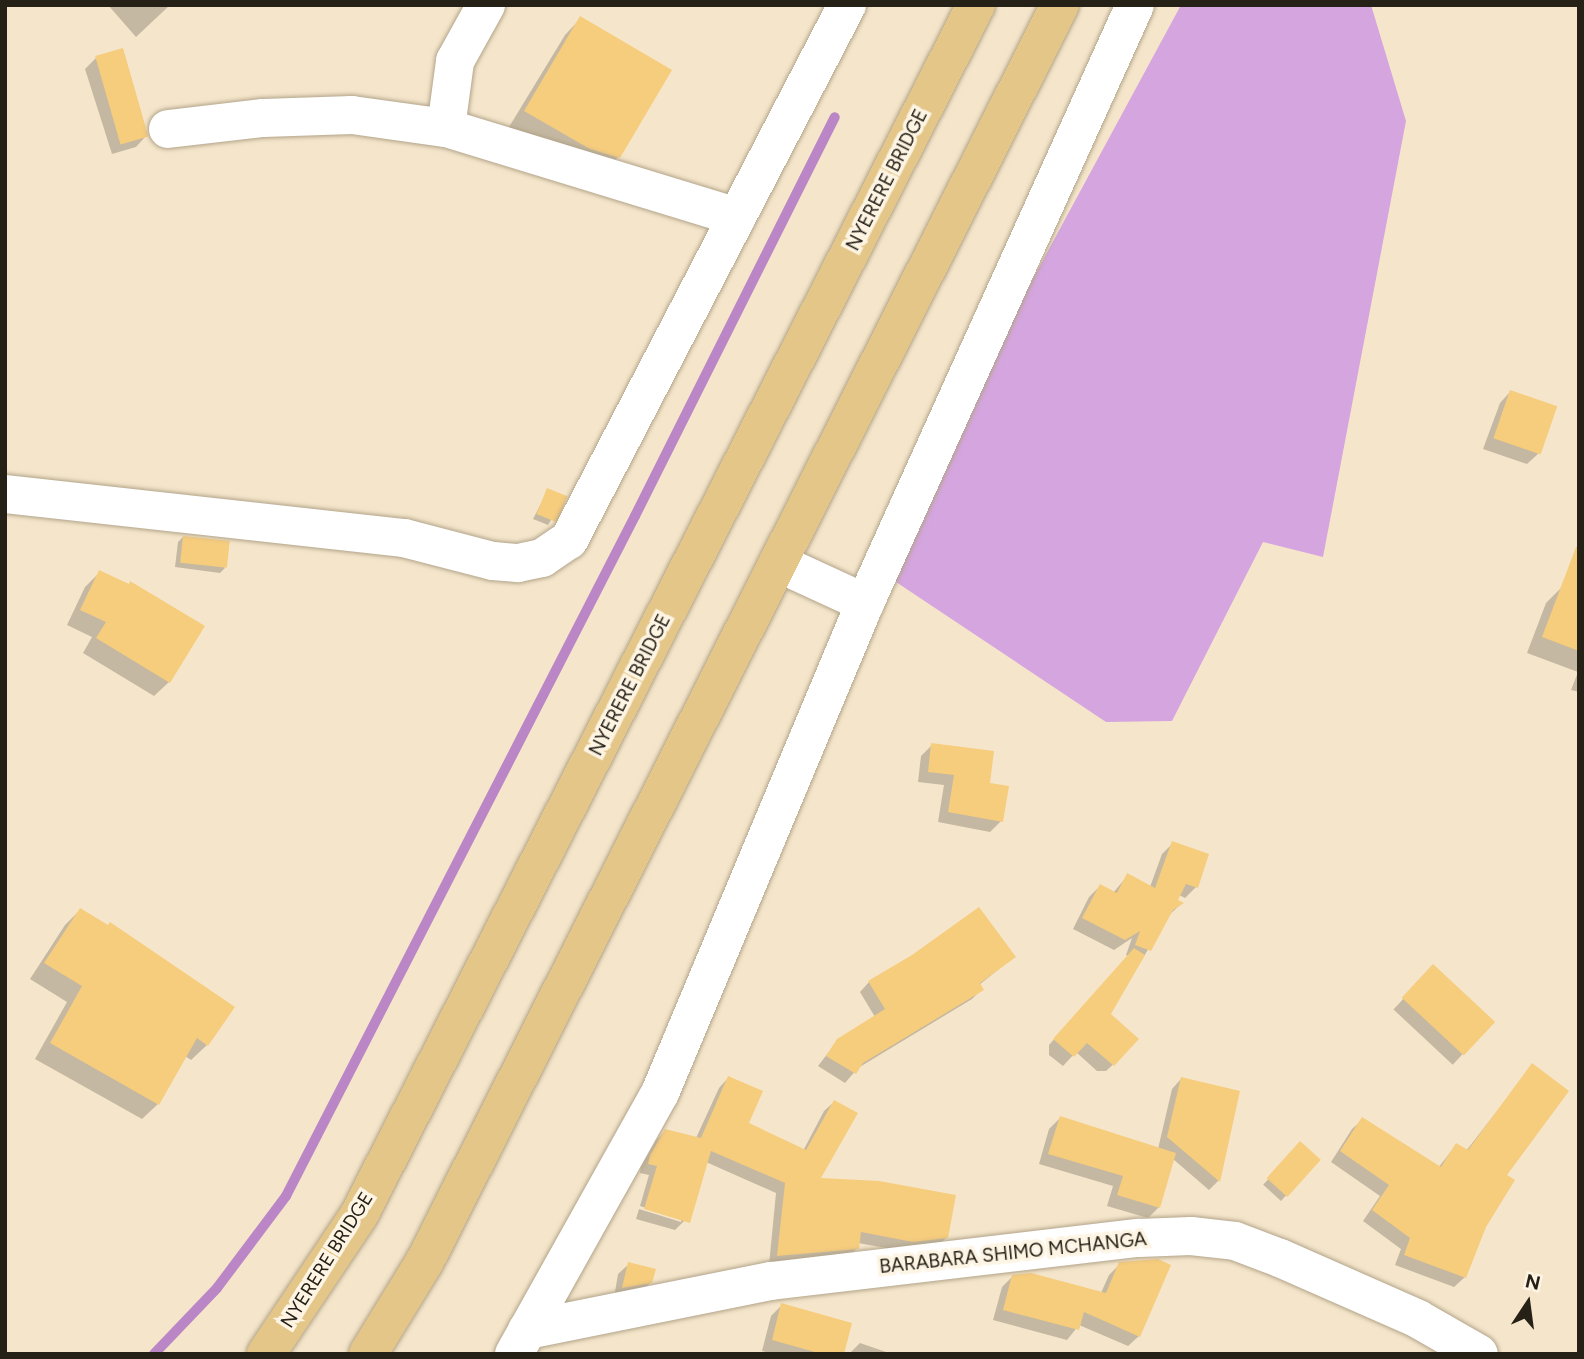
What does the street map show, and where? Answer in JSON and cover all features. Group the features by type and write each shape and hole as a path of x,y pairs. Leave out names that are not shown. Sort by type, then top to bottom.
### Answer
{"main road":[{"name":"NYERERE BRIDGE","path":"266,1354 359,1214 976,5"},
{"path":"368,1354 425,1261 1060,5"}],"street":[{"path":"446,128 455,61 486,5"},
{"path":"5,494 392,536 493,561 518,563 542,558 569,540 846,5"},
{"path":"521,1342 660,1093 865,603 1135,5"},
{"path":"168,130 263,118 352,114 446,128 737,217"},
{"path":"778,563 865,603"},
{"name":"BARABARA SHIMO MCHANGA","path":"521,1342 771,1280 1139,1238 1191,1236 1235,1241 1280,1258 1418,1319 1479,1354"}],"shaded area":[{"path":"1181,5 1371,5 1406,121 1323,557 1263,542 1172,721 1106,722 893,580 898,528"}],"building":[{"path":"580,16 672,70 620,158 590,149 524,111"},
{"path":"123,48 148,136 120,144 95,56"},
{"path":"1510,390 1557,406 1541,454 1493,438"},
{"path":"547,488 567,496 557,522 537,514"},
{"path":"183,536 230,541 227,568 180,563"},
{"path":"1576,547 1579,547 1579,651 1542,637"},
{"path":"99,570 129,584 130,581 205,626 170,683 96,638 106,622 80,610"},
{"path":"931,743 994,751 990,783 1009,786 1003,822 948,812 954,775 928,772"},
{"path":"1172,841 1209,854 1198,888 1186,884 1178,900 1184,903 1173,910 1151,951 1135,945 1140,931 1125,940 1082,918 1100,884 1117,893 1127,873 1155,888"},
{"path":"979,907 1016,957 980,983 984,990 863,1063 856,1074 826,1056 837,1039 885,1009 868,981 912,955"},
{"path":"80,908 108,925 110,922 235,1007 208,1046 197,1038 159,1105 50,1043 82,986 44,963"},
{"path":"1134,948 1145,955 1111,1014 1139,1039 1114,1066 1087,1043 1074,1057 1053,1039"},
{"path":"1433,964 1495,1022 1464,1056 1402,998"},
{"path":"1532,1063 1569,1091 1507,1175 1515,1180 1486,1227 1466,1278 1404,1255 1410,1238 1372,1210 1389,1185 1340,1151 1362,1117 1441,1167 1456,1143 1468,1150"},
{"path":"728,1076 763,1091 749,1123 806,1150 834,1100 858,1113 821,1178 879,1181 956,1195 948,1238 913,1242 861,1232 859,1249 777,1256 785,1183 711,1151 690,1223 644,1209 657,1166 648,1164 650,1155 665,1129 701,1138"},
{"path":"1181,1077 1240,1091 1220,1182 1167,1137"},
{"path":"1060,1116 1176,1153 1160,1208 1117,1195 1123,1176 1048,1154"},
{"path":"1300,1141 1321,1160 1287,1197 1267,1178"},
{"path":"1158,1259 1171,1265 1140,1337 1084,1312 1079,1330 1003,1310 1012,1275 1031,1273 1106,1293 1119,1262"},
{"path":"628,1262 656,1269 652,1283 622,1288"},
{"path":"781,1303 852,1323 844,1354 822,1354 772,1340"}],"waterway":[{"path":"154,1354 217,1288 286,1196 635,516 835,117"}]}
